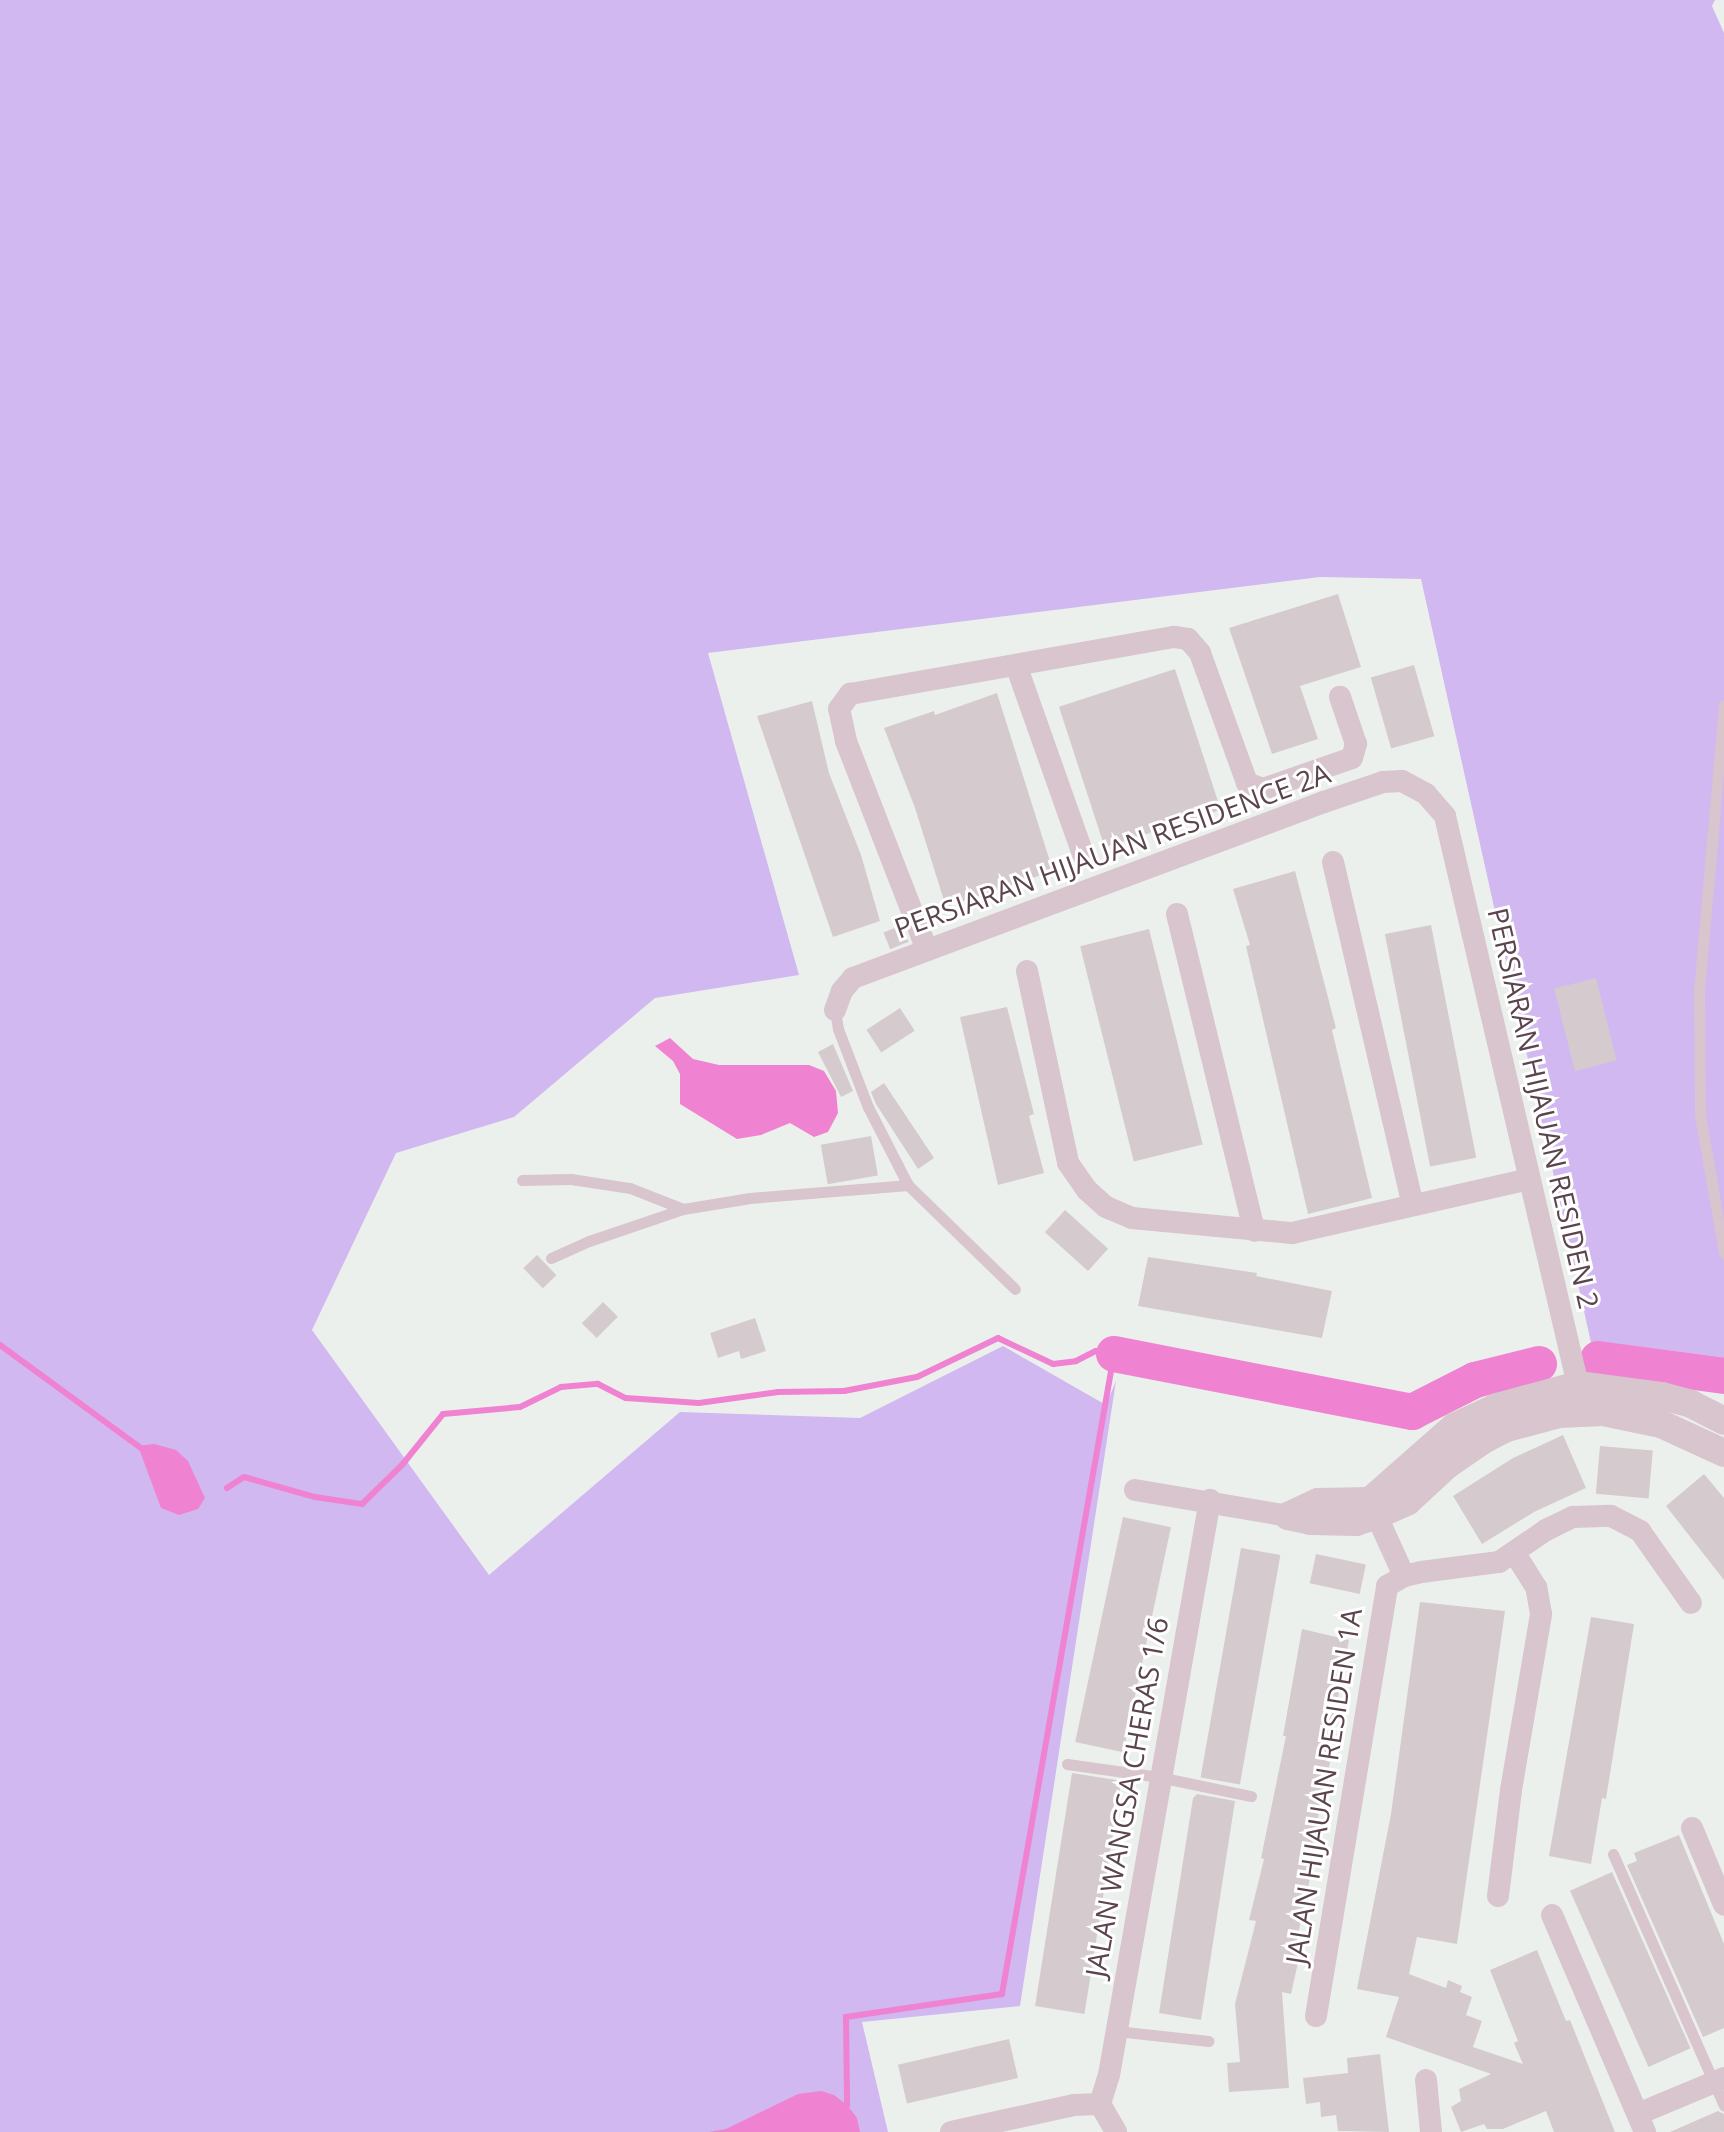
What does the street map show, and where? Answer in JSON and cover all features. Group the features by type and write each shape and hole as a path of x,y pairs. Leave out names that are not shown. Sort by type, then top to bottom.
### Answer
{"street":[{"path":"927,950 846,741 839,709 850,694 1174,637 1188,639 1200,653 1247,783 1263,789 1352,758 1356,744 1340,697"},
{"path":"1016,665 1083,854"},
{"name":"PERSIARAN HIJAUAN RESIDENCE 2A","path":"835,1010 842,991 853,978 1383,782 1402,781 1426,794"},
{"name":"PERSIARAN HIJAUAN RESIDEN 2","path":"1426,794 1445,816 1585,1413"},
{"path":"1333,862 1413,1205"},
{"path":"1177,914 1254,1231"},
{"path":"1027,971 1068,1163 1087,1190 1106,1207 1132,1218 1292,1233 1529,1179"},
{"path":"1135,1490 1210,1500 1288,1516 1356,1522 1373,1509 1388,1488 1434,1442 1464,1422 1497,1407 1578,1385 1662,1396 1691,1404 1724,1421"},
{"path":"1373,1509 1408,1501 1466,1450 1507,1428 1559,1414 1603,1412 1661,1424 1724,1453"},
{"name":"JALAN WANGSA CHERAS 1/6","path":"1100,2104 1116,2031 1210,1500"},
{"path":"1373,1509 1404,1576 1490,1564 1573,1517 1611,1516 1640,1531 1691,1603"},
{"path":"1498,1896 1511,1790 1541,1614 1536,1587 1514,1552"},
{"name":"JALAN HIJAUAN RESIDEN 1A","path":"1316,2016 1387,1586 1404,1576"},
{"path":"1692,1828 1724,1905"},
{"path":"1552,1915 1642,2123 1719,2080"},
{"path":"1426,2080 1431,2132"},
{"path":"951,2132 1074,2105 1100,2104 1116,2132"}],"lane":[{"path":"1724,705 1699,991 1700,1115 1724,1253"},
{"path":"835,1010 838,1029 868,1107 908,1185 1015,1289"},
{"path":"522,1180 571,1179 630,1188 683,1209"},
{"path":"551,1258 589,1241 683,1209 750,1198 908,1185"},
{"path":"1067,1764 1159,1777 1251,1796"},
{"path":"1613,1854 1719,2080 1724,2106"},
{"path":"1116,2031 1208,2041"}],"shaded area":[{"path":"0,0 1715,0 1712,6 1724,33 1724,1361 1592,1347 1421,579 1320,577 708,653 799,975 655,998 514,1117 396,1153 312,1330 489,1575 680,1412 860,1418 1003,1346 1106,1405 1116,1381 1020,2006 862,2022 888,2132 0,2132"},
{"path":"670,1038 693,1059 719,1065 809,1065 824,1071 836,1091 838,1113 828,1132 814,1137 790,1123 761,1135 737,1139 680,1104 680,1074 673,1061 655,1046"},
{"path":"154,1444 176,1450 188,1461 205,1498 198,1509 179,1515 161,1508 138,1446"},
{"path":"821,2091 834,2095 847,2105 857,2118 860,2132 709,2132 726,2129 798,2094"}],"building":[{"path":"1338,594 1361,667 1300,686 1318,739 1272,754 1229,628"},
{"path":"1414,665 1434,736 1391,749 1371,677"},
{"path":"1175,669 1221,810 1105,847 1059,707"},
{"path":"997,693 1053,871 946,907 915,808 884,728 934,711 935,715"},
{"path":"812,701 829,773 861,855 880,921 833,937 757,716"},
{"path":"1295,871 1336,1028 1332,1030 1372,1198 1308,1214 1246,946 1250,945 1233,889"},
{"path":"902,925 909,942 890,949 883,932"},
{"path":"1431,925 1476,1158 1430,1167 1385,934"},
{"path":"1149,929 1203,1144 1134,1162 1080,946"},
{"path":"1596,978 1617,1060 1575,1071 1554,988"},
{"path":"1007,1007 1034,1114 1029,1116 1044,1173 998,1185 960,1017"},
{"path":"900,1008 915,1031 881,1052 866,1030"},
{"path":"833,1044 853,1091 841,1097 818,1052"},
{"path":"884,1083 934,1158 918,1169 871,1092"},
{"path":"871,1136 878,1175 828,1184 821,1145"},
{"path":"1065,1210 1108,1249 1088,1271 1045,1232"},
{"path":"537,1255 556,1275 543,1288 523,1268"},
{"path":"1148,1257 1257,1273 1256,1276 1332,1291 1322,1338 1138,1306"},
{"path":"603,1302 618,1317 597,1338 582,1323"},
{"path":"755,1318 766,1351 741,1359 739,1351 718,1358 710,1333"},
{"path":"1563,1435 1586,1488 1534,1512 1482,1544 1453,1496 1513,1458"},
{"path":"1600,1446 1653,1451 1649,1498 1596,1494"},
{"path":"1704,1474 1724,1498 1724,1580 1666,1506"},
{"path":"1123,1517 1171,1527 1123,1752 1075,1742"},
{"path":"1241,1548 1280,1555 1240,1784 1201,1777"},
{"path":"1316,1554 1366,1565 1360,1594 1310,1583"},
{"path":"1420,1602 1505,1611 1457,1944 1417,1937 1409,1974 1446,1988 1448,1980 1462,1986 1460,1992 1472,1997 1466,2015 1482,2021 1473,2047 1523,2064 1514,2043 1518,2041 1490,1970 1537,1950 1566,2021 1570,2020 1615,2132 1554,2132 1546,2111 1503,2129 1487,2129 1484,2124 1461,2132 1451,2107 1461,2101 1459,2089 1491,2074 1386,2037 1399,1997 1357,1989 1391,1814"},
{"path":"1591,1617 1634,1624 1606,1799 1602,1798 1591,1864 1549,1856"},
{"path":"1302,1629 1349,1640 1326,1761 1330,1762 1317,1822 1322,1823 1295,1948 1301,1949 1291,1994 1282,1992 1289,2088 1229,2092 1227,2063 1240,2062 1235,2004 1256,1921 1249,1920 1264,1859 1261,1858 1286,1736 1283,1736"},
{"path":"1072,1773 1121,1781 1084,2014 1035,2006"},
{"path":"1197,1794 1235,1801 1201,2020 1159,2013 1193,1798"},
{"path":"1679,1835 1724,1944 1724,2028 1703,2037 1627,1865 1637,1861 1634,1853"},
{"path":"1612,1872 1691,2048 1648,2067 1570,1891"},
{"path":"1009,2039 1018,2078 907,2104 898,2065"},
{"path":"1380,2054 1389,2132 1338,2131 1336,2115 1321,2117 1320,2102 1306,2104 1303,2078 1348,2073 1347,2058"},
{"path":"1718,2111 1724,2114 1724,2132 1670,2132"}],"waterway":[{"path":"227,1488 244,1477 315,1497 362,1504 402,1465 443,1414 520,1407 561,1387 598,1384 626,1398 699,1403 778,1392 844,1391 917,1377 998,1338 1053,1364 1076,1361 1096,1351 1114,1354 1002,1994 846,2017 847,2105 842,2107"},
{"path":"0,1345 142,1449"},
{"path":"1114,1354 1412,1412 1475,1380 1539,1364"},
{"path":"1598,1359 1724,1376"}]}
